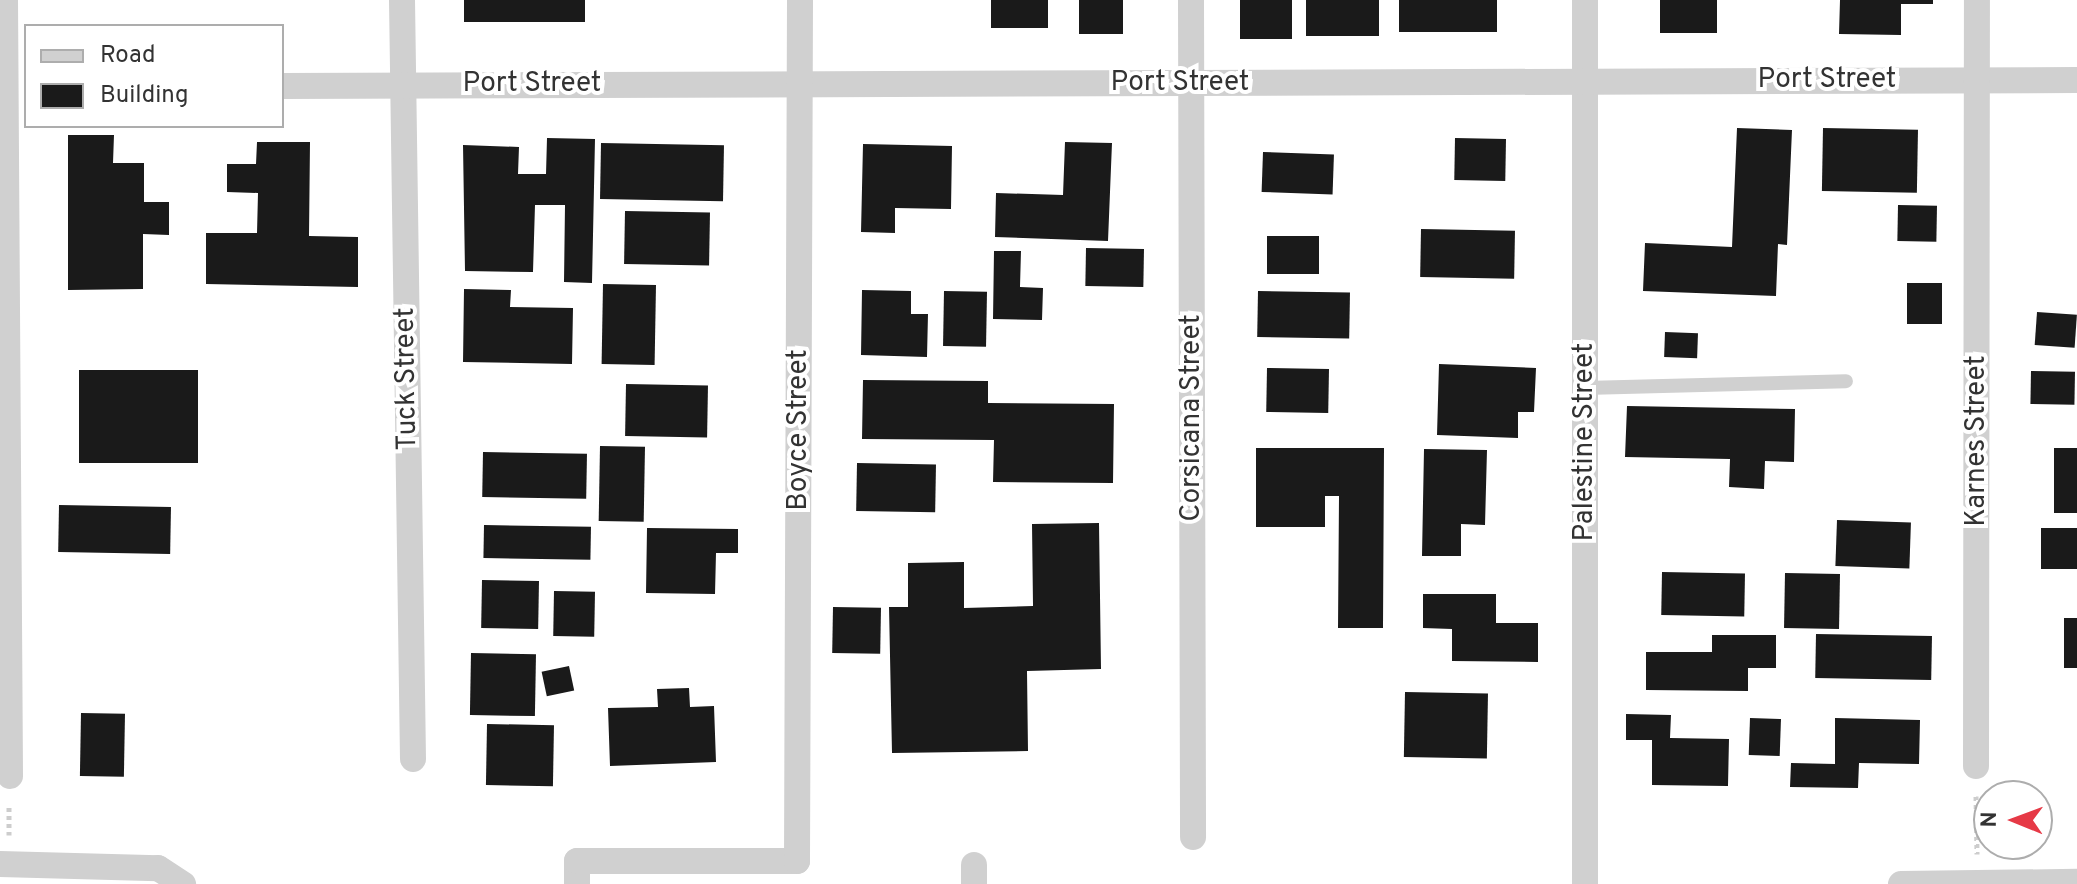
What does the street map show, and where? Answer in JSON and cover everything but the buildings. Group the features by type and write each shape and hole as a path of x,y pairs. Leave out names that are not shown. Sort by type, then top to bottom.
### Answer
{"street":[{"path":"5,0 10,90 10,786"},
{"name":"Tuck Street","path":"402,0 413,759"},
{"name":"Boyce Street","path":"577,872 797,861 800,0"},
{"name":"Corsicana Street","path":"1191,0 1193,837"},
{"name":"Palestine Street","path":"1585,0 1585,884"},
{"name":"Karnes Street","path":"1976,766 1977,0"},
{"name":"Port Street","path":"284,86 2077,80"},
{"path":"4,855 158,868 183,884"},
{"path":"1901,884 2077,882"}],"lane":[{"path":"1585,388 1846,381"}],"path":[{"path":"1976,766 1977,883"},
{"path":"4,855 10,786"}]}
